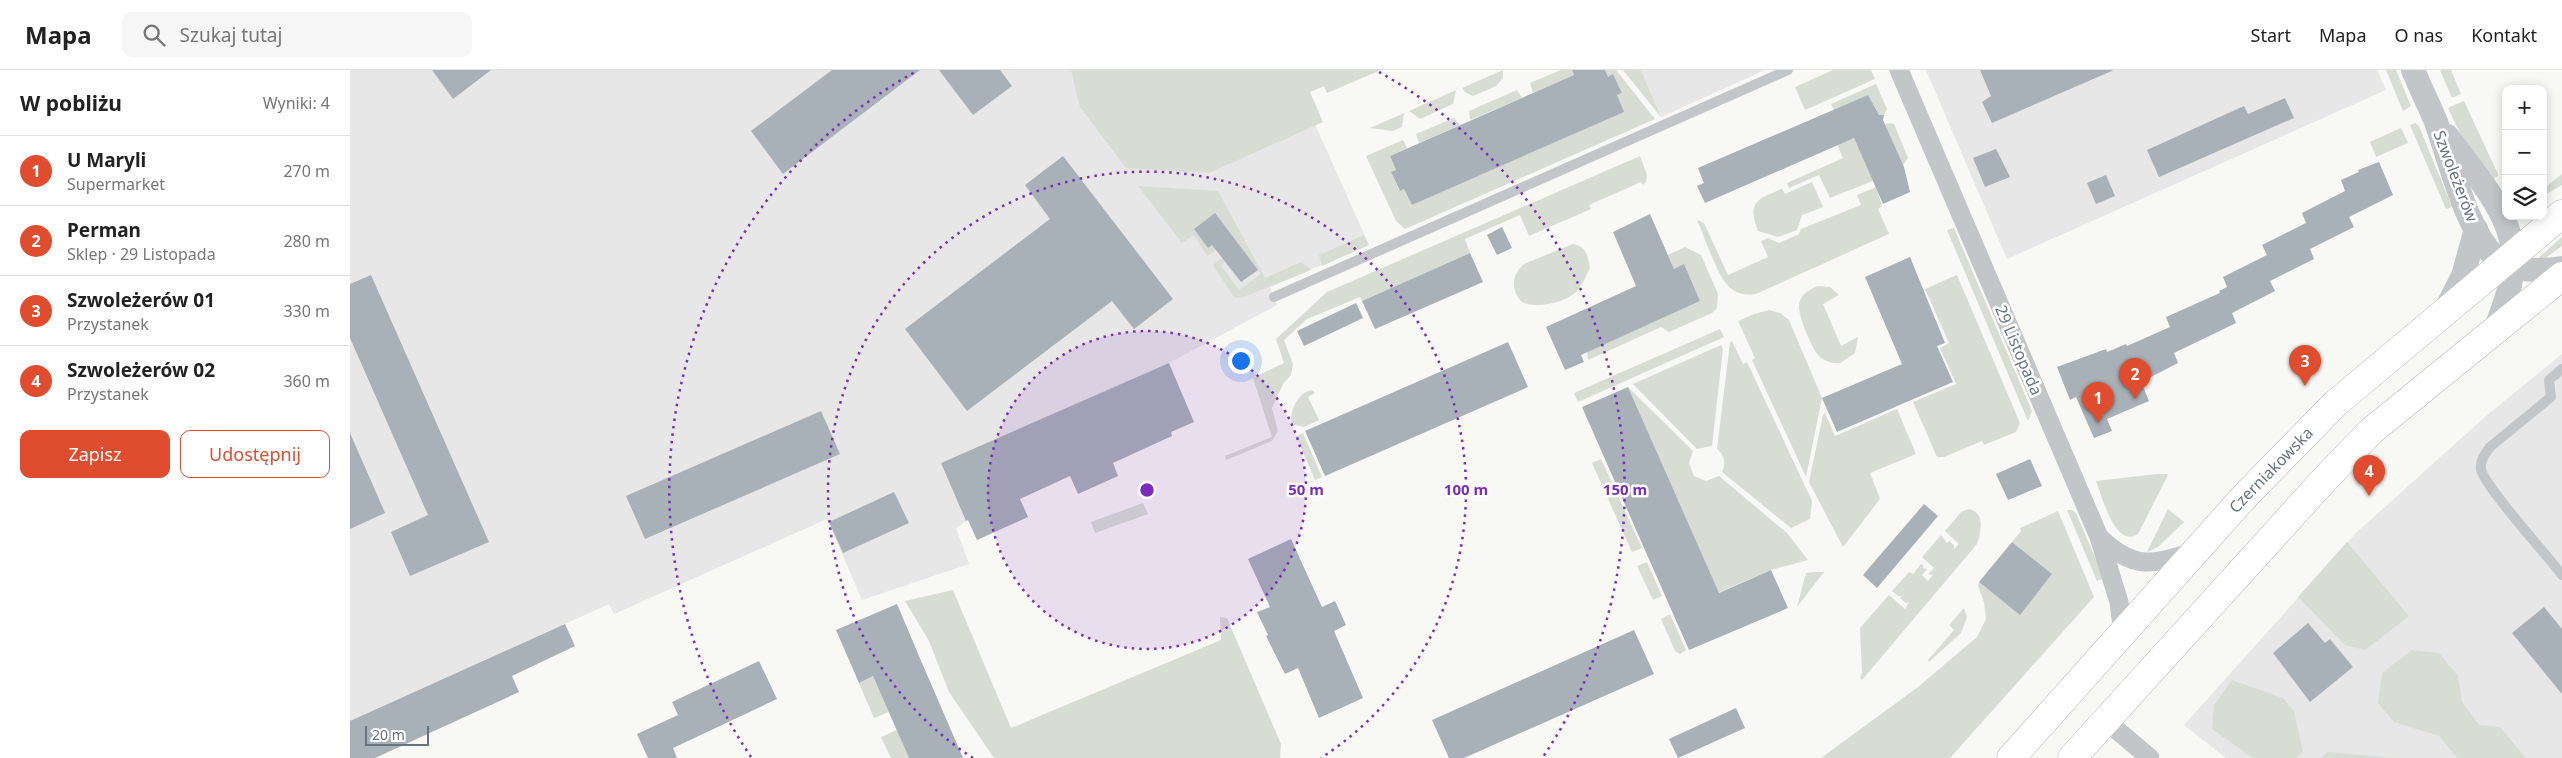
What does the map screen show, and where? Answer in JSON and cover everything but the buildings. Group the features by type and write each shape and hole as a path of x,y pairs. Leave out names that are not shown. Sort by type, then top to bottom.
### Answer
{"main road":[{"name":"Czerniakowska","path":"2011,758 2290,449 2335,404 2446,309 2510,261 2562,214"},
{"path":"2072,758 2370,432 2562,276"}],"street":[{"name":"29 Listopada","path":"1899,70 2099,537 2120,602 2123,634"},
{"name":"Szwoleżerów","path":"2413,70 2436,122 2452,172 2483,243 2510,261"},
{"name":"Szwoleżerów","path":"2436,122 2502,211"},
{"path":"2547,210 2562,206"},
{"name":"Szwoleżerów","path":"2495,330 2506,299 2510,261 2512,238 2506,220"},
{"name":"Szwoleżerów","path":"2446,309 2463,276 2476,229"},
{"path":"2510,261 2545,271 2562,268"},
{"path":"2099,537 2113,550 2130,560 2163,560 2196,552"},
{"path":"2105,720 2150,758"}],"lane":[{"path":"1274,297 1788,70"},
{"path":"2562,369 2549,380 2550,397 2490,448 2482,458 2481,468 2490,487 2562,575"}],"shaded area":[{"path":"350,70 1329,70 1297,84 1369,245 1270,287 1277,305 1169,363 941,463 966,521 956,528 969,564 862,600 827,519 614,614 609,604 350,721"},
{"path":"1071,70 1381,70 1327,93 1324,86 1310,92 1323,122 1209,173 1126,168 1080,107"},
{"path":"1503,70 1503,78 1496,86 1473,96 1462,88"},
{"path":"1561,70 1572,70 1574,75 1533,93 1530,83"},
{"path":"1605,70 1616,70 1655,119 1405,229 1396,221 1366,156 1403,140 1407,148 1390,156 1396,170 1391,172 1399,190 1404,189 1412,205 1623,112 1617,95 1622,93 1613,75 1608,77"},
{"path":"1623,70 1641,70 1661,117"},
{"path":"1641,70 1765,70 1661,117"},
{"path":"1833,70 1871,70 1875,79 1805,110 1795,87"},
{"path":"1926,70 2377,70 2386,90 2007,259"},
{"path":"2386,70 2396,70 2411,106 2403,111"},
{"path":"2440,70 2451,70 2461,94 2452,98"},
{"path":"1876,84 1887,109 1884,115 1879,115 1868,95 1855,101 1840,124 1831,104"},
{"path":"1456,90 1453,104 1420,119 1409,111"},
{"path":"1517,90 1522,98 1470,120 1469,111"},
{"path":"2464,101 2497,172 2498,176 2490,181 2466,146 2448,108"},
{"path":"1404,113 1402,127 1393,131 1370,128"},
{"path":"1454,118 1460,125 1419,143 1416,134"},
{"path":"1887,123 1894,124 1908,158 1904,164 1900,164 1884,126"},
{"path":"2415,123 2419,126 2452,207 2446,209 2410,125"},
{"path":"2401,128 2408,143 2376,157 2370,142"},
{"path":"1854,138 1873,181 1830,198 1819,175 1789,188 1787,183 1843,158 1837,145"},
{"path":"1640,156 1647,175 1646,182 1643,185 1641,182 1589,205 1591,209 1529,236 1520,215 1465,239 1470,253 1362,301 1360,297 1307,319 1284,340 1293,364 1291,375 1283,384 1272,408 1278,431 1272,441 1226,460 1225,456 1272,437 1253,378 1284,363 1276,339 1327,292"},
{"path":"2562,174 2562,185 2547,194 2547,186"},
{"path":"1812,182 1823,207 1802,215 1797,230 1778,237 1758,231 1754,214 1756,203 1782,189 1785,194"},
{"path":"1138,186 1218,191 1265,278 1301,262 1311,270 1241,298 1234,297 1213,265 1222,258 1225,261 1221,266 1239,290 1261,274 1215,213 1194,229 1208,248 1212,245 1216,250 1207,256 1194,235 1182,243"},
{"path":"1876,187 1882,206 1878,209 1889,234 1756,294 1738,293 1727,285 1712,258 1697,220 1704,223 1728,275 1768,257 1761,241 1768,238 1779,243 1799,234 1801,229 1861,205 1857,195"},
{"path":"1954,228 2032,411 2028,421 1947,230"},
{"path":"1364,235 1369,245 1322,266 1319,255"},
{"path":"2562,237 2562,246 2540,262 2536,260"},
{"path":"1573,244 1584,249 1590,268 1578,290 1571,296 1550,304 1535,305 1522,302 1514,287 1515,277 1520,268 1524,264"},
{"path":"1685,247 1701,255 1718,294 1717,308 1712,313 1669,332 1661,327 1588,360 1587,352 1700,301 1684,265 1674,269 1668,255"},
{"path":"1957,275 2020,423 2016,432 1984,445 1982,441 1944,457 1937,457 1913,402 1956,384 1940,348 1949,343 1925,289"},
{"path":"1818,286 1830,287 1839,295 1823,304 1841,346 1858,337 1855,353 1840,363 1828,362 1818,355 1800,315 1799,304 1802,298"},
{"path":"1769,310 1780,313 1789,320 1822,398 1806,477 1752,360 1755,358 1738,321"},
{"path":"1720,329 1724,337 1578,402 1574,393"},
{"path":"1732,341 1743,364 1747,362 1812,501 1810,519 1791,528 1722,472 1724,460 1722,454 1717,449 1730,342"},
{"path":"1721,345 1723,349 1712,446 1697,449 1633,384"},
{"path":"2562,354 2562,758 2226,758 2184,725 2356,533 2486,416"},
{"path":"1628,387 1693,451 1689,463 1694,476 1706,481 1719,476 1787,533 1808,560 1771,570 1717,593"},
{"path":"1312,390 1315,393 1308,397 1319,420 1304,427 1291,424 1293,408 1298,398"},
{"path":"1897,409 1916,454 1870,473 1880,499 1843,547 1809,482 1823,415 1825,413 1835,436"},
{"path":"1303,433 1322,477 1315,480 1296,436"},
{"path":"1601,459 1642,548 1632,552 1592,463"},
{"path":"2168,474 2138,534 2130,537 2123,534 2116,528 2111,519 2096,481"},
{"path":"1143,503 1148,514 1095,533 1091,522"},
{"path":"1969,509 1978,514 1981,523 1977,544 1862,680 1860,677 1862,673 1860,628 1889,595 1905,609 1909,602 1906,603 1900,598 1902,596 1898,596 1892,591 1909,572 1913,574 1921,564 1924,566 1922,568 1927,569 1922,575 1928,581 1933,575 1928,574 1934,568 1922,557 1941,535 1947,543 1949,541 1954,545 1954,549 1959,544 1945,531 1961,512"},
{"path":"2168,509 2184,522 2158,547 2147,552"},
{"path":"2067,510 2072,510 2076,513 2104,578 2097,581"},
{"path":"2058,511 2094,597 1950,758 1821,758 1918,687 1977,637 1986,619 1984,602 1978,586 1979,582 2020,614 2052,574 2012,542 2021,531 2020,528"},
{"path":"2347,542 2409,616 2365,650 2345,645 2298,597"},
{"path":"1647,562 1662,596 1653,600 1637,566"},
{"path":"1824,572 1797,607 1806,573"},
{"path":"953,590 1011,728 1221,640 1220,617 1227,618 1281,744 1280,758 994,758 949,692 929,641 905,601"},
{"path":"1964,608 1967,617 1961,633 1929,662 1928,660 1954,630 1949,625"},
{"path":"1670,614 1686,650 1680,654 1675,651 1661,619"},
{"path":"2412,650 2439,653 2458,676 2462,702 2479,725 2500,727 2526,758 2457,758 2439,736 2394,722 2378,703 2382,673"},
{"path":"873,676 889,712 874,718 859,683"},
{"path":"2232,680 2283,698 2294,711 2303,752 2296,758 2253,758 2212,729 2214,705"},
{"path":"897,730 909,758 891,758 881,737"},
{"path":"2328,752 2393,758 2321,758"}],"place":[{"name":"Szwoleżerów 01","path":"2305,386"},
{"name":"Perman","path":"2135,399"},
{"name":"U Maryli","path":"2098,423"},
{"name":"Szwoleżerów 02","path":"2369,496"}]}
